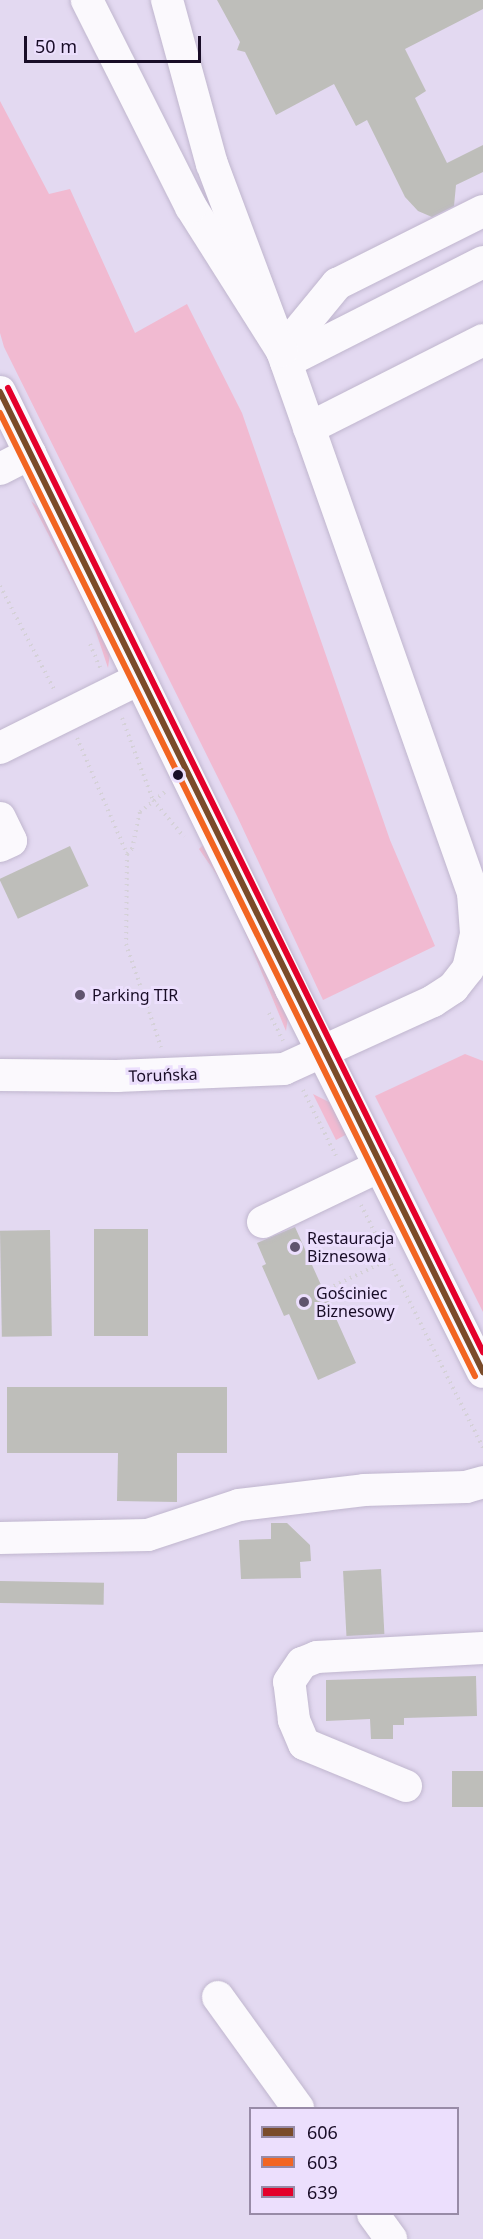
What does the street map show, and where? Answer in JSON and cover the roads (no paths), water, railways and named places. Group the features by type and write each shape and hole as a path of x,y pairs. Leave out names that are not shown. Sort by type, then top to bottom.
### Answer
{"street":[{"path":"87,0 191,207 284,356"},
{"path":"167,0 212,164 284,356"},
{"path":"284,356 338,284 483,211"},
{"path":"284,356 483,262"},
{"path":"309,429 483,340"},
{"name":"Toruńska","path":"0,1075 162,1075 279,1070 323,1054 433,1001 453,988 468,969 474,953 476,914 473,893 284,356"},
{"path":"0,392 323,1054 483,1372"},
{"path":"0,469 30,454"},
{"path":"0,748 139,679"},
{"path":"0,818 11,841 0,846"},
{"path":"264,1222 380,1166"},
{"path":"0,1538 148,1534 240,1505 364,1490 466,1487 483,1482"},
{"path":"406,1786 304,1744 294,1720 289,1682 302,1663 317,1657 483,1648"},
{"path":"218,1997 297,2107"},
{"path":"374,2215 391,2239"}],"place":[{"name":"Parking TIR","path":"80,995"},
{"name":"Restauracja Biznesowa","path":"295,1247"},
{"name":"Gościniec Biznesowy","path":"304,1302"}]}
